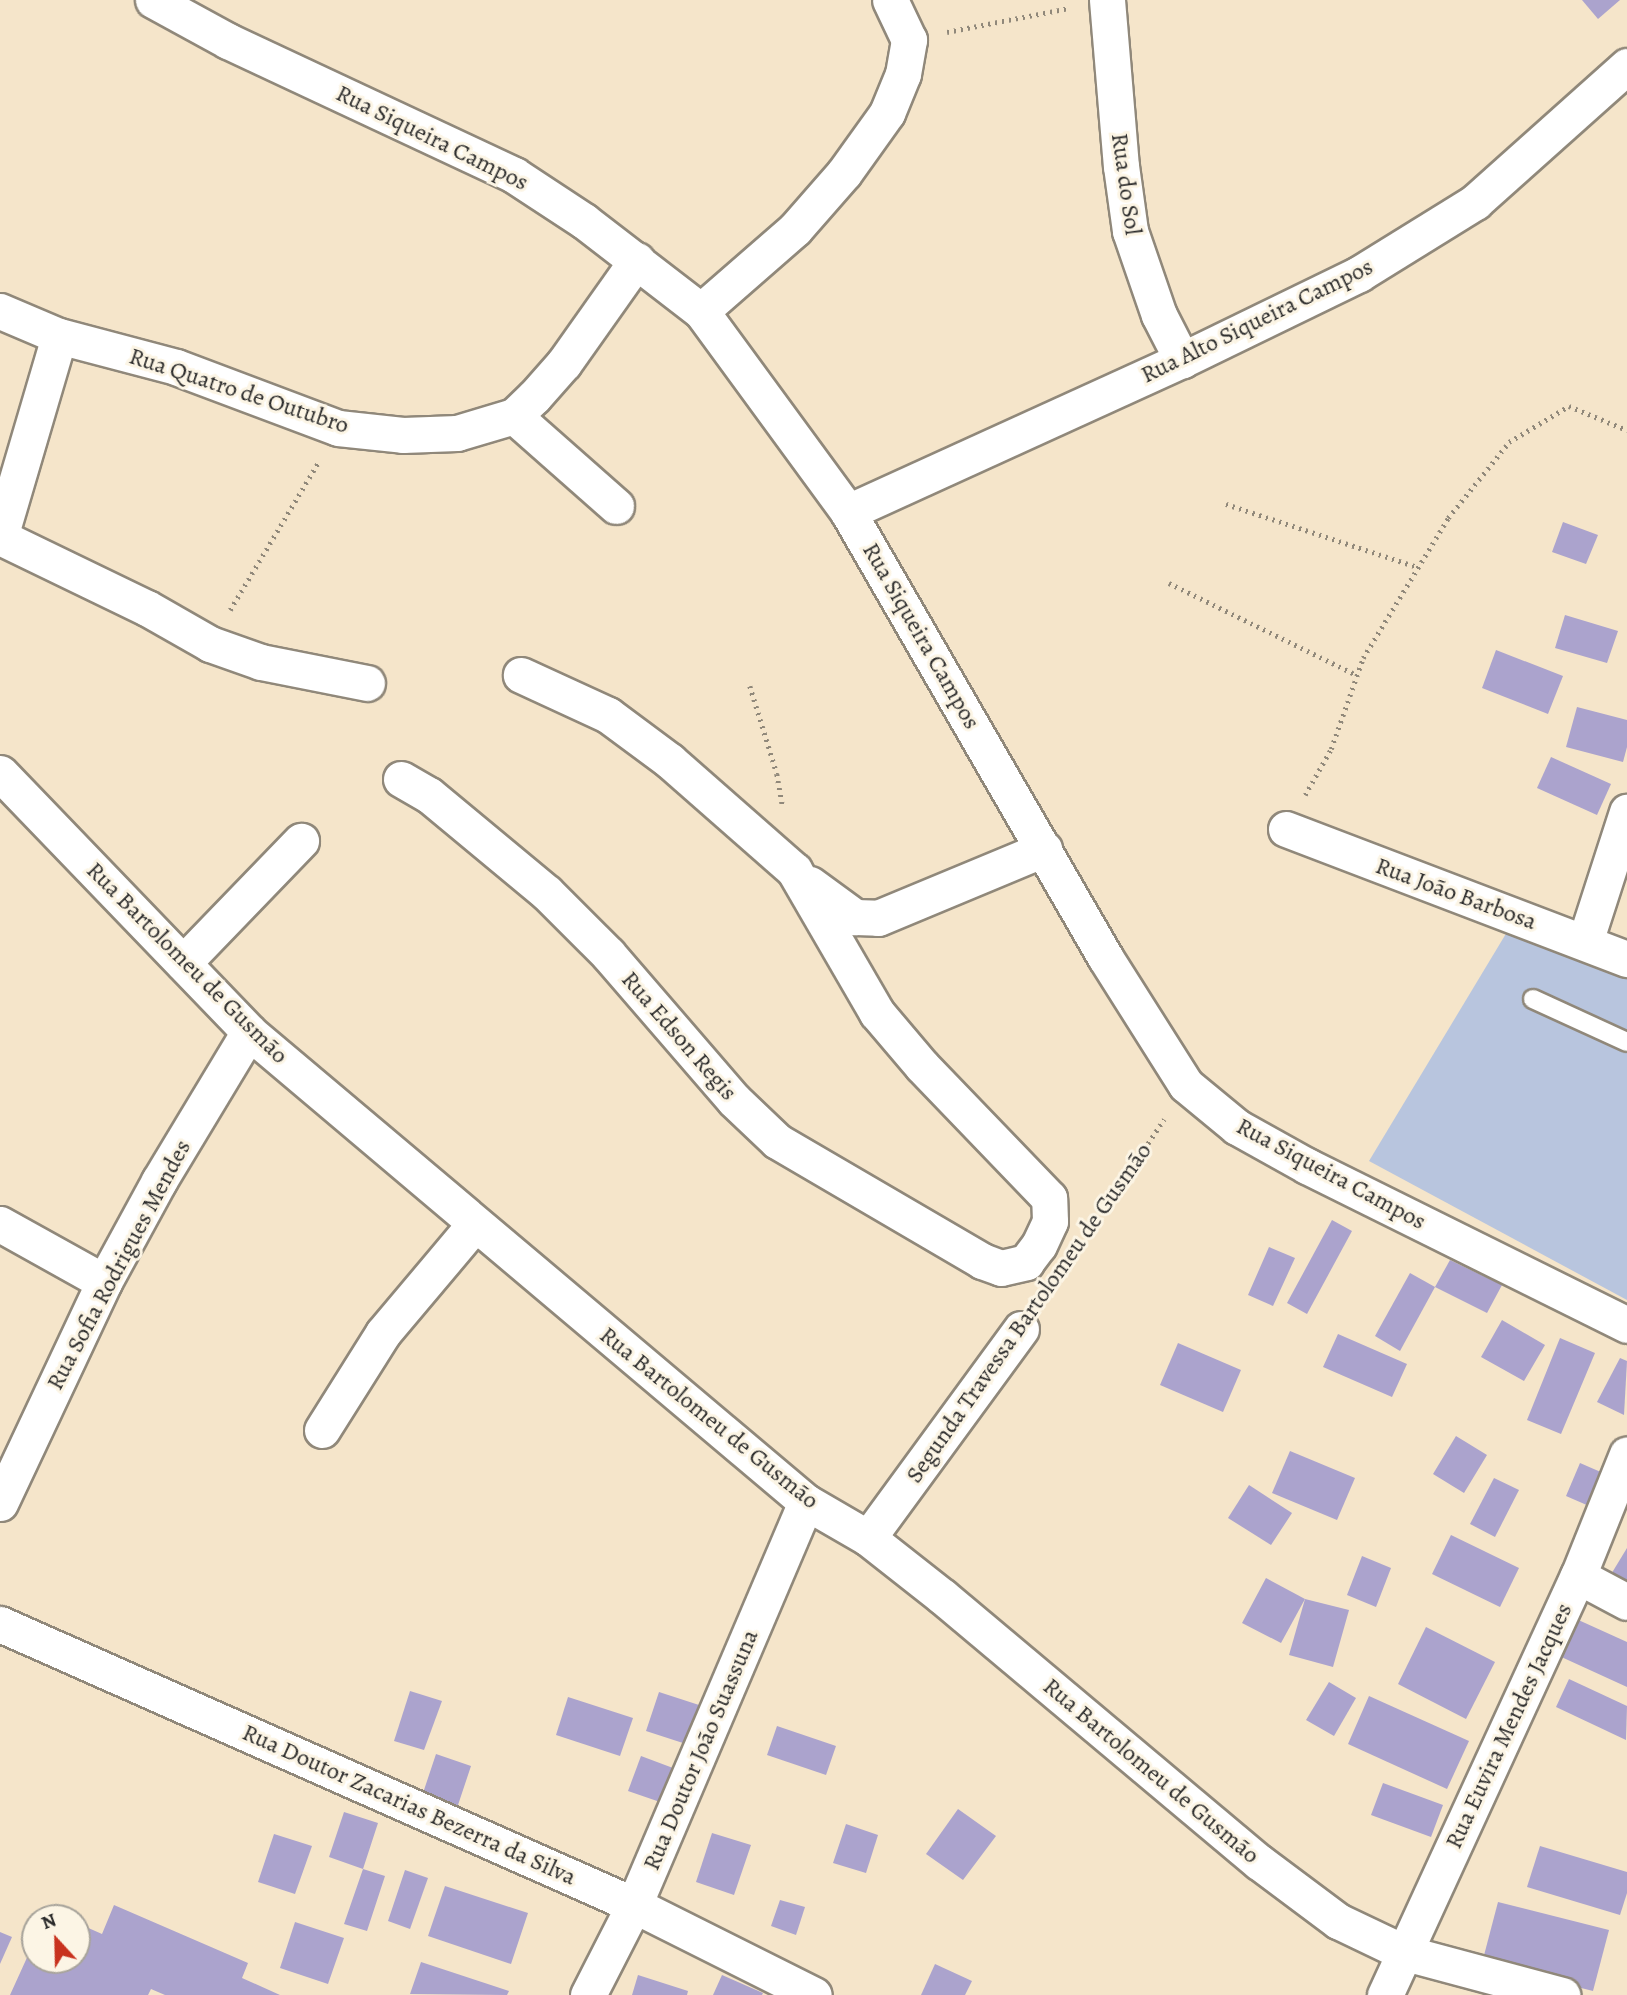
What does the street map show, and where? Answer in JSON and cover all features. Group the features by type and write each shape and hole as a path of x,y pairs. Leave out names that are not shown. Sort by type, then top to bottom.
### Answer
{"street":[{"name":"Rua Siqueira Campos","path":"153,0 228,41 514,175 637,260 701,312 848,512 1105,957 1186,1086 1237,1127 1307,1166 1627,1325"},
{"path":"890,0 909,40"},
{"path":"701,312 795,229 844,173 887,113 903,74 909,40 903,0"},
{"name":"Rua do Sol","path":"1107,0 1121,166 1130,231 1159,315 1182,360"},
{"name":"Rua Alto Siqueira Campos","path":"848,512 1182,360 1359,274 1475,202 1627,66"},
{"path":"616,506 514,416 564,363 637,260"},
{"name":"Rua Quatro de Outubro","path":"0,311 59,336 176,367 338,428 403,435 457,433 514,416"},
{"path":"59,336 0,537 147,608 210,644 261,662 367,683"},
{"path":"521,675 608,715 670,761 843,911 867,919 893,913 1044,849"},
{"name":"Rua Bartolomeu de Gusmão","path":"0,773 249,1032 474,1225 806,1502 868,1538 1259,1862 1338,1921 1405,1953 1562,1995"},
{"name":"Rua Edson Regis","path":"401,779 429,795 547,893 608,954 734,1100 778,1141 982,1261 1001,1268 1026,1262 1040,1245 1051,1221 1049,1198 922,1066 877,1013 794,870"},
{"path":"1585,942 1627,812"},
{"name":"Rua João Barbosa","path":"1286,829 1627,959"},
{"path":"183,963 301,841"},
{"name":"Rua Sofia Rodrigues Mendes","path":"0,1503 104,1282 159,1181 249,1032"},
{"path":"0,1224 104,1282"},
{"path":"321,1430 383,1333 474,1225"},
{"name":"Segunda Travessa Bartolomeu de Gusmão","path":"868,1538 1021,1329"},
{"name":"Rua Euvira Mendes Jacques","path":"1385,1995 1578,1576 1627,1454"},
{"name":"Rua Doutor João Suassuna","path":"587,1995 634,1905 806,1502"},
{"path":"1578,1576 1627,1602"},
{"name":"Rua Doutor Zacarias Bezerra da Silva","path":"0,1623 634,1905 814,1995"}],"lane":[{"path":"1533,999 1627,1042"}],"path":[{"path":"909,40 1107,0"},
{"path":"1286,829 1331,750 1363,658 1448,518 1509,442 1569,406 1627,430"},
{"path":"210,644 338,428"},
{"path":"1226,505 1418,567"},
{"path":"1169,583 1357,675"},
{"path":"750,686 777,774 794,870"},
{"name":"Segunda Travessa Bartolomeu de Gusmão","path":"1089,1232 1186,1086"}],"shaded area":[{"path":"1510,927 1627,973 1627,1300 1369,1161"}],"building":[{"path":"1582,0 1620,0 1598,19"},
{"path":"1563,522 1598,535 1586,564 1552,552"},
{"path":"1565,615 1618,631 1607,663 1555,648"},
{"path":"1496,650 1563,676 1548,714 1482,688"},
{"path":"1577,707 1627,720 1627,747 1623,762 1566,747"},
{"path":"1551,757 1611,784 1597,815 1537,788"},
{"path":"1332,1220 1352,1231 1307,1314 1287,1303"},
{"path":"1269,1247 1295,1258 1273,1306 1248,1295"},
{"path":"1450,1260 1502,1285 1487,1313 1435,1287"},
{"path":"1410,1273 1435,1287 1400,1351 1375,1336"},
{"path":"1502,1320 1545,1345 1524,1381 1481,1357"},
{"path":"1338,1334 1407,1364 1392,1397 1323,1367"},
{"path":"1560,1338 1595,1353 1561,1434 1527,1420"},
{"path":"1178,1343 1241,1370 1223,1412 1160,1385"},
{"path":"1620,1358 1627,1361 1624,1415 1597,1402"},
{"path":"1456,1436 1487,1455 1464,1493 1433,1474"},
{"path":"1290,1451 1355,1478 1337,1520 1272,1493"},
{"path":"1580,1463 1603,1473 1589,1506 1566,1496"},
{"path":"1494,1478 1519,1490 1495,1537 1470,1524"},
{"path":"1249,1485 1292,1513 1271,1545 1228,1518"},
{"path":"1451,1535 1519,1568 1500,1607 1432,1574"},
{"path":"1627,1548 1627,1586 1610,1576"},
{"path":"1362,1556 1391,1568 1376,1607 1347,1595"},
{"path":"1266,1578 1305,1599 1281,1643 1242,1623"},
{"path":"1305,1599 1349,1610 1333,1667 1289,1655"},
{"path":"1574,1618 1627,1642 1627,1687 1557,1655"},
{"path":"1426,1627 1495,1662 1466,1719 1398,1684"},
{"path":"1569,1679 1627,1706 1626,1740 1556,1707"},
{"path":"1329,1682 1356,1698 1334,1736 1306,1720"},
{"path":"410,1691 442,1701 424,1750 394,1741"},
{"path":"659,1692 699,1705 686,1744 646,1731"},
{"path":"1369,1696 1469,1741 1447,1789 1348,1744"},
{"path":"568,1697 633,1718 620,1756 556,1735"},
{"path":"777,1726 836,1746 826,1775 767,1755"},
{"path":"436,1754 471,1766 457,1808 422,1796"},
{"path":"641,1756 673,1768 660,1802 628,1791"},
{"path":"1383,1783 1443,1805 1431,1837 1371,1815"},
{"path":"958,1809 996,1836 963,1880 926,1854"},
{"path":"344,1812 378,1823 363,1869 329,1857"},
{"path":"846,1824 878,1835 866,1873 833,1863"},
{"path":"712,1833 751,1845 734,1895 696,1882"},
{"path":"274,1834 312,1846 295,1894 258,1882"},
{"path":"1540,1846 1627,1872 1627,1893 1620,1915 1527,1887"},
{"path":"363,1869 385,1876 367,1931 344,1924"},
{"path":"405,1870 428,1878 410,1929 388,1921"},
{"path":"445,1886 528,1913 511,1964 428,1936"},
{"path":"780,1900 805,1907 796,1935 771,1926"},
{"path":"1498,1902 1609,1930 1593,1991 1482,1963"},
{"path":"114,1905 248,1963 242,1978 280,1995 165,1995 151,1989 148,1995 10,1995 21,1971 21,1974 91,1974 91,1929 102,1934"},
{"path":"295,1922 344,1938 328,1984 280,1968"},
{"path":"0,1932 12,1937 0,1964"},
{"path":"421,1962 509,1991 507,1995 410,1994"},
{"path":"935,1964 972,1981 965,1995 921,1995"},
{"path":"638,1975 688,1991 687,1995 632,1995"},
{"path":"722,1975 763,1993 713,1995"}]}
